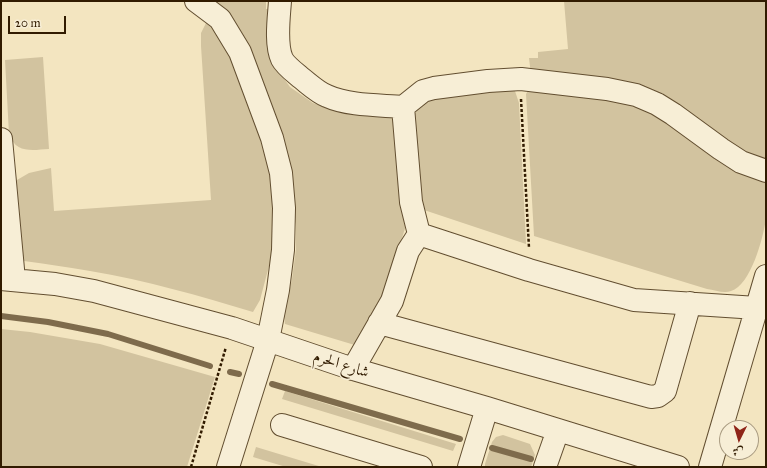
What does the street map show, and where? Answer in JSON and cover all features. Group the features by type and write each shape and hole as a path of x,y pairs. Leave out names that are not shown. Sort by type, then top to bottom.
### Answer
{"street":[{"path":"196,1 220,18 240,52 272,138 281,173 284,208 283,250 278,290 268,340 228,467"},
{"path":"280,1 279,46 282,60 295,73 327,96 347,102 403,107 423,91 434,88 488,81 520,79 607,89 636,95 657,104 740,162 766,171"},
{"path":"353,369 392,301 408,251 419,234 411,202 403,107"},
{"path":"1,139 8,280"},
{"path":"419,234 529,270 634,300 757,308"},
{"path":"710,467 766,276"},
{"name":"شارع الحرم","path":"8,280 54,284 94,291 232,328 353,369 487,408 678,467"},
{"path":"379,323 651,397 658,396 665,391 690,303"},
{"path":"469,467 487,408"},
{"path":"282,425 421,467"},
{"path":"545,467 558,430"}],"path":[{"path":"520,79 529,251"},
{"path":"191,467 232,328"}],"shaded area":[{"path":"213,1 266,1 266,9 288,10 290,29 272,30 277,69 290,87 313,103 328,108 363,110 395,118 411,210 370,337 358,346 285,324 284,316 292,279 296,249 296,226 290,175"},
{"path":"564,1 766,1 766,162 744,158 677,110 531,75 529,58 538,58 538,52 568,49"},
{"path":"212,20 234,53 267,143 275,208 273,251 260,300 253,312 192,294 132,279 24,261 22,259 17,180 29,173 51,168 54,211 211,200 201,33 207,21"},
{"path":"43,57 49,149 31,150 20,148 12,140 9,134 5,60"},
{"path":"482,88 515,91 519,103 526,244 418,208 413,116 423,102"},
{"path":"529,89 631,103 649,111 766,182 766,219 759,249 750,271 738,287 731,291 725,292 707,289 534,236 526,94"},
{"path":"1,329 30,332 100,344 215,377 187,467 1,467"},
{"path":"285,391 456,444 453,451 282,399"},
{"path":"503,435 530,444 535,455 531,467 485,467 492,442 496,437"},
{"path":"256,447 322,467 286,467 253,457"}],"waterway":[{"path":"1,316 48,322 108,334 210,366"},
{"path":"230,372 239,374"},
{"path":"272,384 460,439"},
{"path":"492,448 531,459"}]}
